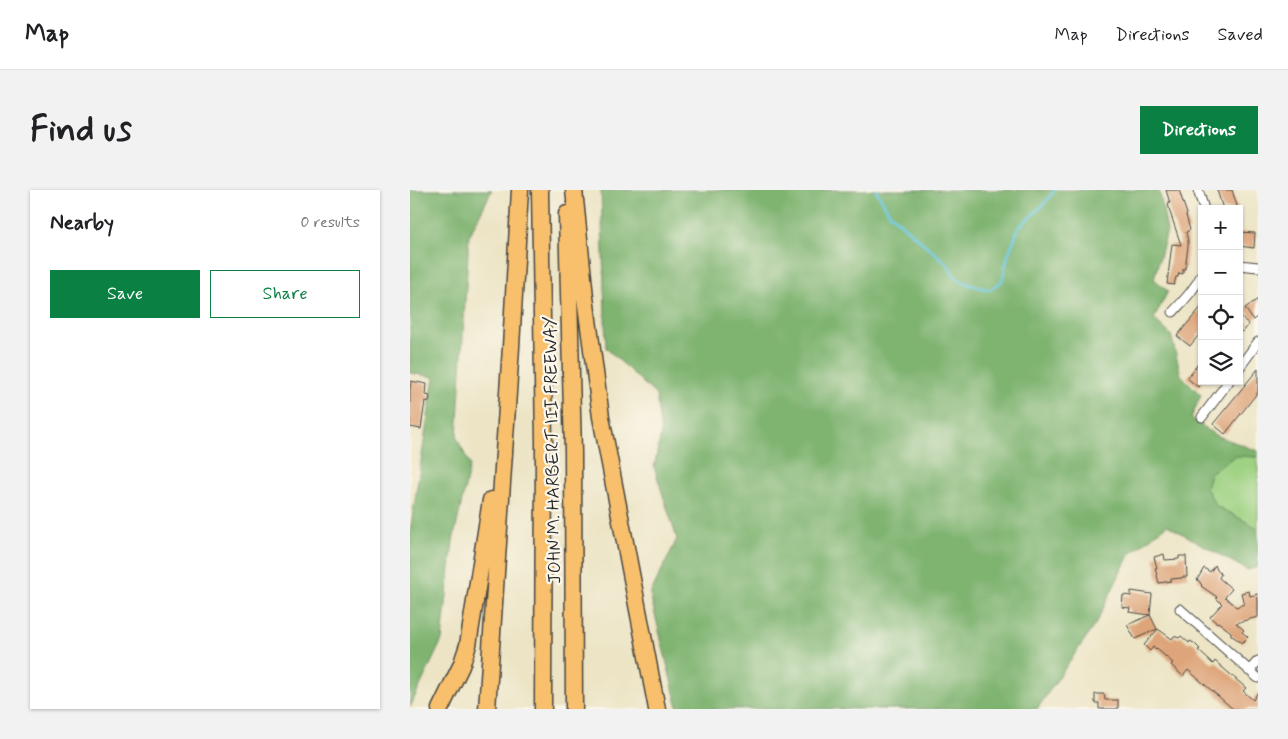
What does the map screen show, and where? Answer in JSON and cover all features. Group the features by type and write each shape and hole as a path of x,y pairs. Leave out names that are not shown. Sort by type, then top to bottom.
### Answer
{"highway":[{"path":"487,709 520,190"},
{"name":"JOHN M. HARBERT III FREEWAY","path":"540,190 544,442 543,709"},
{"name":"JOHN M. HARBERT III FREEWAY","path":"567,190 573,452 574,709"},
{"path":"574,190 585,297 601,417 657,709"},
{"path":"440,709 462,666 468,645 492,497 511,347"},
{"path":"652,680 661,709"}],"street":[{"path":"1198,190 1203,205"},
{"path":"1243,265 1258,267"},
{"path":"1173,312 1198,282"},
{"path":"1243,363 1258,342"},
{"path":"1202,417 1226,385"},
{"path":"1180,609 1258,678"},
{"path":"1249,670 1258,660"}],"green space":[{"path":"410,190 492,190 469,236 457,438 470,465 453,541 442,640 410,707 410,532 434,377 410,373"},
{"path":"601,190 1159,190 1167,231 1154,279 1168,291 1154,319 1171,335 1181,375 1201,395 1191,418 1215,435 1258,451 1258,457 1235,456 1210,473 1206,488 1216,506 1258,528 1258,567 1247,570 1167,525 1129,555 1096,623 1037,709 678,709 650,594 677,539 654,467 661,434 656,395 606,348"},
{"path":"1236,455 1258,457 1258,528 1216,506 1206,488 1210,473"}],"building":[{"path":"1166,190 1179,190 1190,230 1186,232 1188,246 1185,269 1183,269 1183,274 1179,273 1178,277 1176,277 1174,285 1167,284 1172,244 1181,245 1170,212 1168,203 1170,203"},
{"path":"1217,190 1232,190 1237,205 1222,205"},
{"path":"1243,232 1255,233 1254,248 1243,247"},
{"path":"1258,299 1258,316 1253,320 1245,308"},
{"path":"1198,311 1198,336 1190,346 1177,336"},
{"path":"1243,319 1249,324 1243,332"},
{"path":"1198,364 1198,385 1200,385 1198,387 1187,378"},
{"path":"1258,369 1258,392 1225,434 1213,424"},
{"path":"411,381 427,384 426,395 430,396 429,402 425,401 421,429 410,427"},
{"path":"1164,554 1165,560 1179,559 1179,556 1186,556 1187,577 1159,583 1154,557"},
{"path":"1215,565 1221,574 1219,578 1232,589 1225,597 1236,607 1244,604 1241,593 1249,591 1250,596 1257,594 1258,617 1236,623 1244,630 1242,632 1248,637 1242,643 1231,635 1231,632 1210,617 1222,604 1217,597 1201,586 1197,580 1204,568 1210,572"},
{"path":"1131,591 1152,594 1150,615 1129,612 1130,608 1122,607 1123,595 1131,596"},
{"path":"1150,615 1157,629 1135,639 1127,625"},
{"path":"1158,629 1172,639 1174,636 1179,638 1181,636 1189,643 1190,641 1194,643 1200,649 1198,650 1213,664 1215,661 1246,688 1243,691 1253,700 1258,692 1258,709 1233,709 1188,670 1183,676 1171,665 1173,663 1157,649 1153,647 1150,651 1144,645"},
{"path":"1095,694 1104,694 1105,700 1118,700 1118,709 1099,709 1099,703 1095,703"}],"waterway":[{"path":"876,190 890,214 947,264 954,276 968,284 990,290 1002,281 1008,255 1019,227 1042,206 1055,190"}]}
